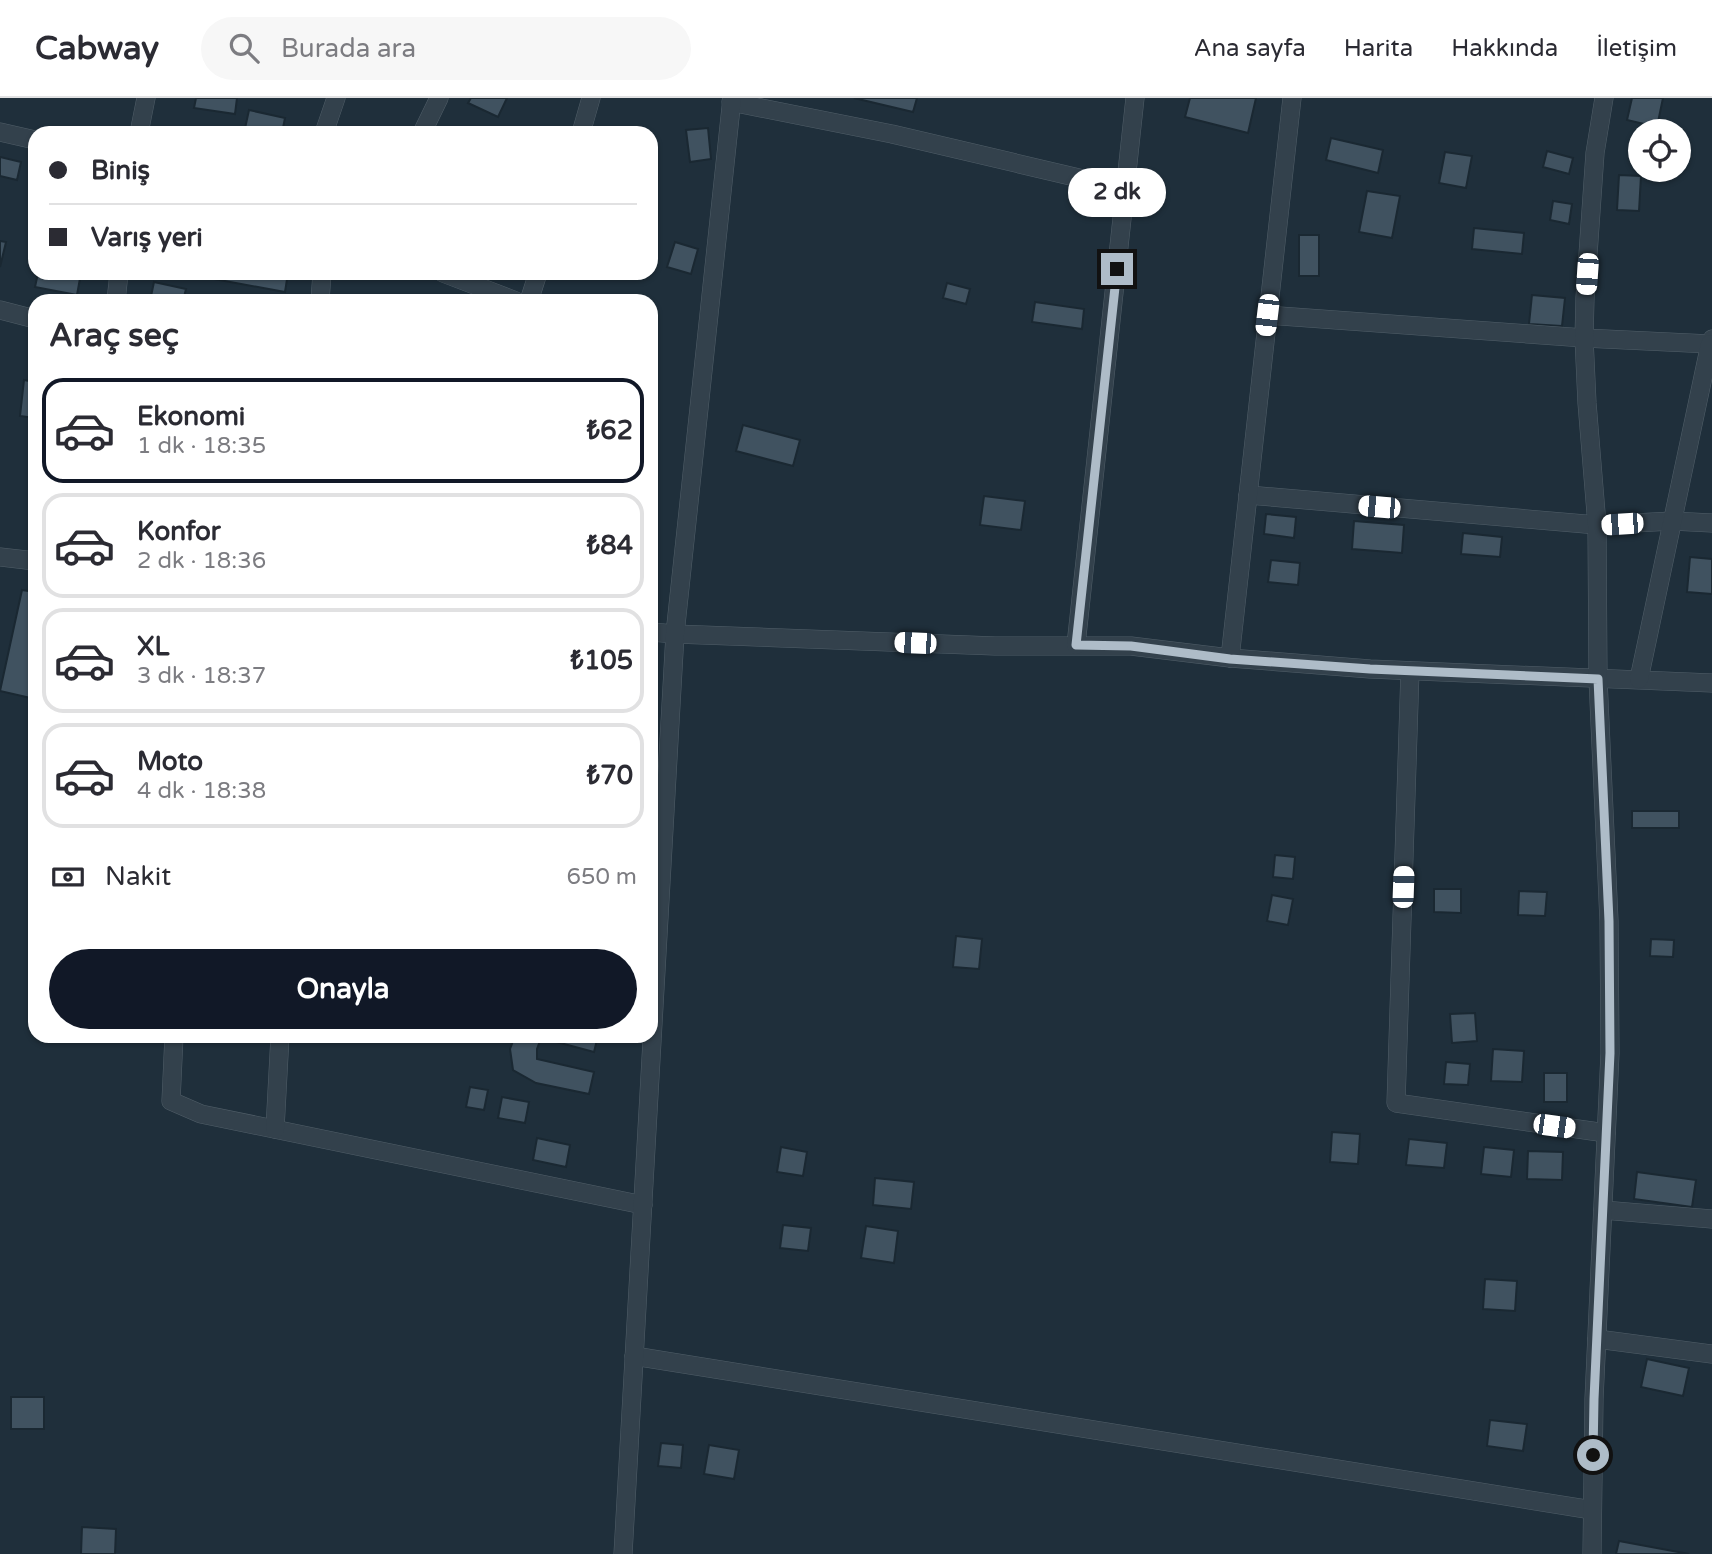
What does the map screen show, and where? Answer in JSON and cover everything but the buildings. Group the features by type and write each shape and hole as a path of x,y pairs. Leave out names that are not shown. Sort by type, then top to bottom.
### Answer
{"street":[{"path":"140,126 146,98"},
{"path":"327,126 337,98"},
{"path":"425,126 439,98"},
{"path":"583,126 592,98"},
{"path":"1076,645 1135,98"},
{"path":"1230,659 1292,98"},
{"path":"1591,1554 1594,1399 1610,1053 1609,921 1598,679 1597,526 1584,338 1595,153 1604,98"},
{"path":"658,938 675,635 731,100 1126,188"},
{"path":"0,132 28,139"},
{"path":"459,280 490,294"},
{"path":"0,310 28,317"},
{"path":"1267,315 1584,338 1711,341 1639,679"},
{"path":"1248,495 1597,526 1672,521 1712,523"},
{"path":"0,557 28,560"},
{"path":"658,633 995,646 1131,646 1230,659 1410,671 1712,683"},
{"path":"1410,671 1396,1103 1606,1133"},
{"path":"174,1043 171,1101 201,1114 643,1205"},
{"path":"275,1129 280,1043"},
{"path":"623,1554 652,1043"},
{"path":"1603,1210 1712,1219"},
{"path":"1597,1339 1712,1354"},
{"path":"634,1356 1592,1510"}],"route":[{"path":"1117,269 1076,645 1131,646 1230,659 1370,669 1598,679 1609,921 1610,1053 1593,1455"}]}
